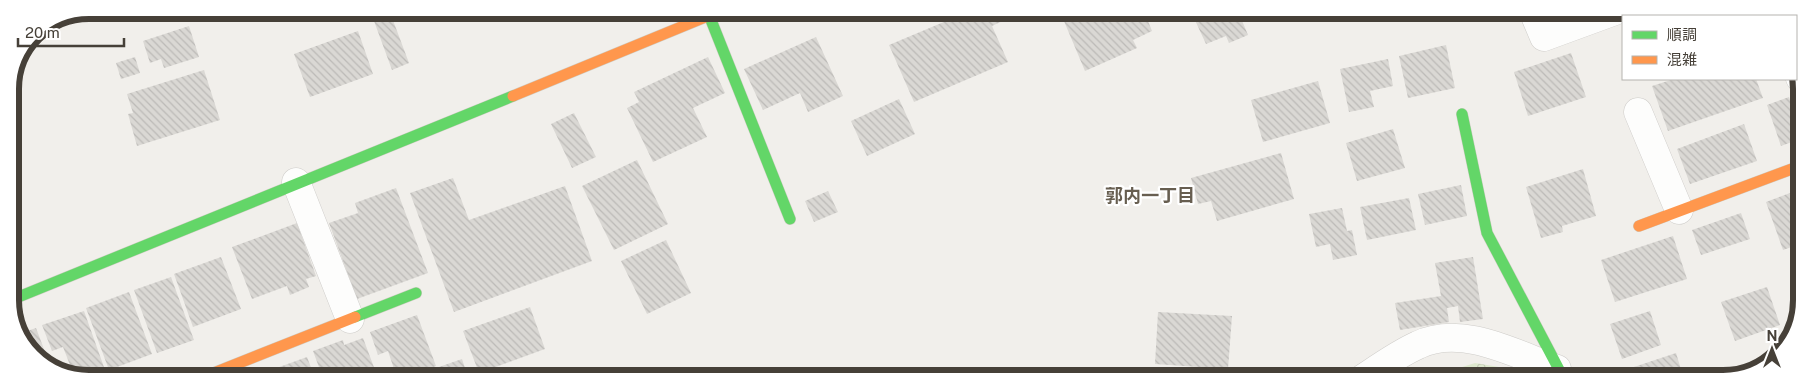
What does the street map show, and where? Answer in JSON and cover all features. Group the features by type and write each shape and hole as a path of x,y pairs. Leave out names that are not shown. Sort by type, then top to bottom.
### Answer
{"street":[{"path":"19,297 296,182 699,19"},
{"path":"711,19 790,219"},
{"path":"1537,19 1544,37 1594,19"},
{"path":"1638,112 1679,210"},
{"path":"1462,114 1487,233 1558,370"},
{"path":"1639,226 1793,169"},
{"path":"296,182 350,319"},
{"path":"221,370 416,293"},
{"path":"1375,370 1419,344 1445,339 1473,339 1550,370"}],"green space":[{"path":"1475,363 1517,370 1453,370"}],"building":[{"path":"392,19 409,63 392,70 374,21"},
{"path":"951,19 1007,19 992,26 1008,62 914,102 889,45"},
{"path":"1063,19 1147,19 1152,31 1133,40 1137,48 1085,71"},
{"path":"1194,19 1241,19 1248,35 1229,43 1226,36 1206,44"},
{"path":"189,26 199,57 164,68 161,59 150,63 143,41"},
{"path":"358,31 373,74 310,97 294,54"},
{"path":"816,37 843,96 808,112 800,93 763,110 744,69"},
{"path":"1446,45 1455,88 1408,98 1399,56"},
{"path":"1571,53 1586,97 1528,116 1514,72"},
{"path":"135,57 140,73 121,79 116,63"},
{"path":"708,57 725,93 693,108 707,137 653,162 627,108 639,102 634,92"},
{"path":"1388,59 1393,86 1370,91 1374,107 1349,112 1340,69"},
{"path":"204,70 220,120 137,146 128,114 133,113 127,94"},
{"path":"1671,80 1756,80 1763,98 1668,131 1652,86"},
{"path":"1318,81 1330,123 1263,142 1251,100"},
{"path":"1789,97 1793,108 1793,142 1781,146 1767,105"},
{"path":"899,99 915,134 867,156 851,121"},
{"path":"574,113 596,157 572,168 551,124"},
{"path":"1744,124 1757,161 1690,184 1677,149"},
{"path":"1393,129 1405,168 1357,181 1346,143"},
{"path":"1281,153 1294,199 1217,221 1211,201 1198,204 1191,178"},
{"path":"637,160 668,224 614,250 582,186"},
{"path":"1583,169 1596,216 1562,226 1563,232 1541,238 1526,187"},
{"path":"453,178 469,220 565,186 592,261 454,312 410,193"},
{"path":"1461,185 1467,216 1425,225 1418,194"},
{"path":"396,188 428,273 357,299 329,223 358,213 355,203"},
{"path":"828,191 838,212 814,222 805,201"},
{"path":"1793,192 1793,246 1783,250 1766,202"},
{"path":"1409,198 1416,230 1367,240 1360,207"},
{"path":"1342,208 1347,231 1352,230 1357,255 1333,260 1330,244 1316,247 1309,214"},
{"path":"1741,213 1750,239 1701,255 1692,230"},
{"path":"297,223 316,276 306,279 309,287 290,295 287,286 252,299 232,247"},
{"path":"1673,236 1687,279 1615,302 1601,260"},
{"path":"666,240 691,293 647,314 621,261"},
{"path":"221,257 241,309 193,327 174,274"},
{"path":"1473,257 1483,319 1460,322 1458,306 1447,308 1449,322 1400,330 1395,303 1441,296 1435,263"},
{"path":"171,277 194,340 157,353 134,290"},
{"path":"1767,287 1780,325 1735,341 1721,302"},
{"path":"129,292 152,354 109,370 86,308"},
{"path":"530,307 545,349 487,370 478,370 463,331"},
{"path":"84,311 105,370 71,368 63,347 52,351 42,325"},
{"path":"1650,311 1661,345 1622,359 1610,324"},
{"path":"1158,312 1232,316 1228,369 1155,364"},
{"path":"417,315 436,366 425,370 394,370 388,351 378,355 370,332"},
{"path":"36,328 47,356 33,343 26,331"},
{"path":"363,338 375,370 320,370 313,351 343,340 344,345"},
{"path":"1676,353 1681,370 1625,370"},
{"path":"307,357 312,370 271,370"},
{"path":"462,359 466,370 437,370 436,368"}],"traffic: fast":[{"path":"711,19 790,219"},
{"path":"19,297 513,96"},
{"path":"1462,114 1487,233 1559,370"},
{"path":"355,317 416,293"}],"traffic: slow":[{"path":"513,96 701,19"},
{"path":"1639,226 1793,169"},
{"path":"221,370 355,317"}],"district":[{"name":"郭内一丁目","path":"1150,196"}]}
